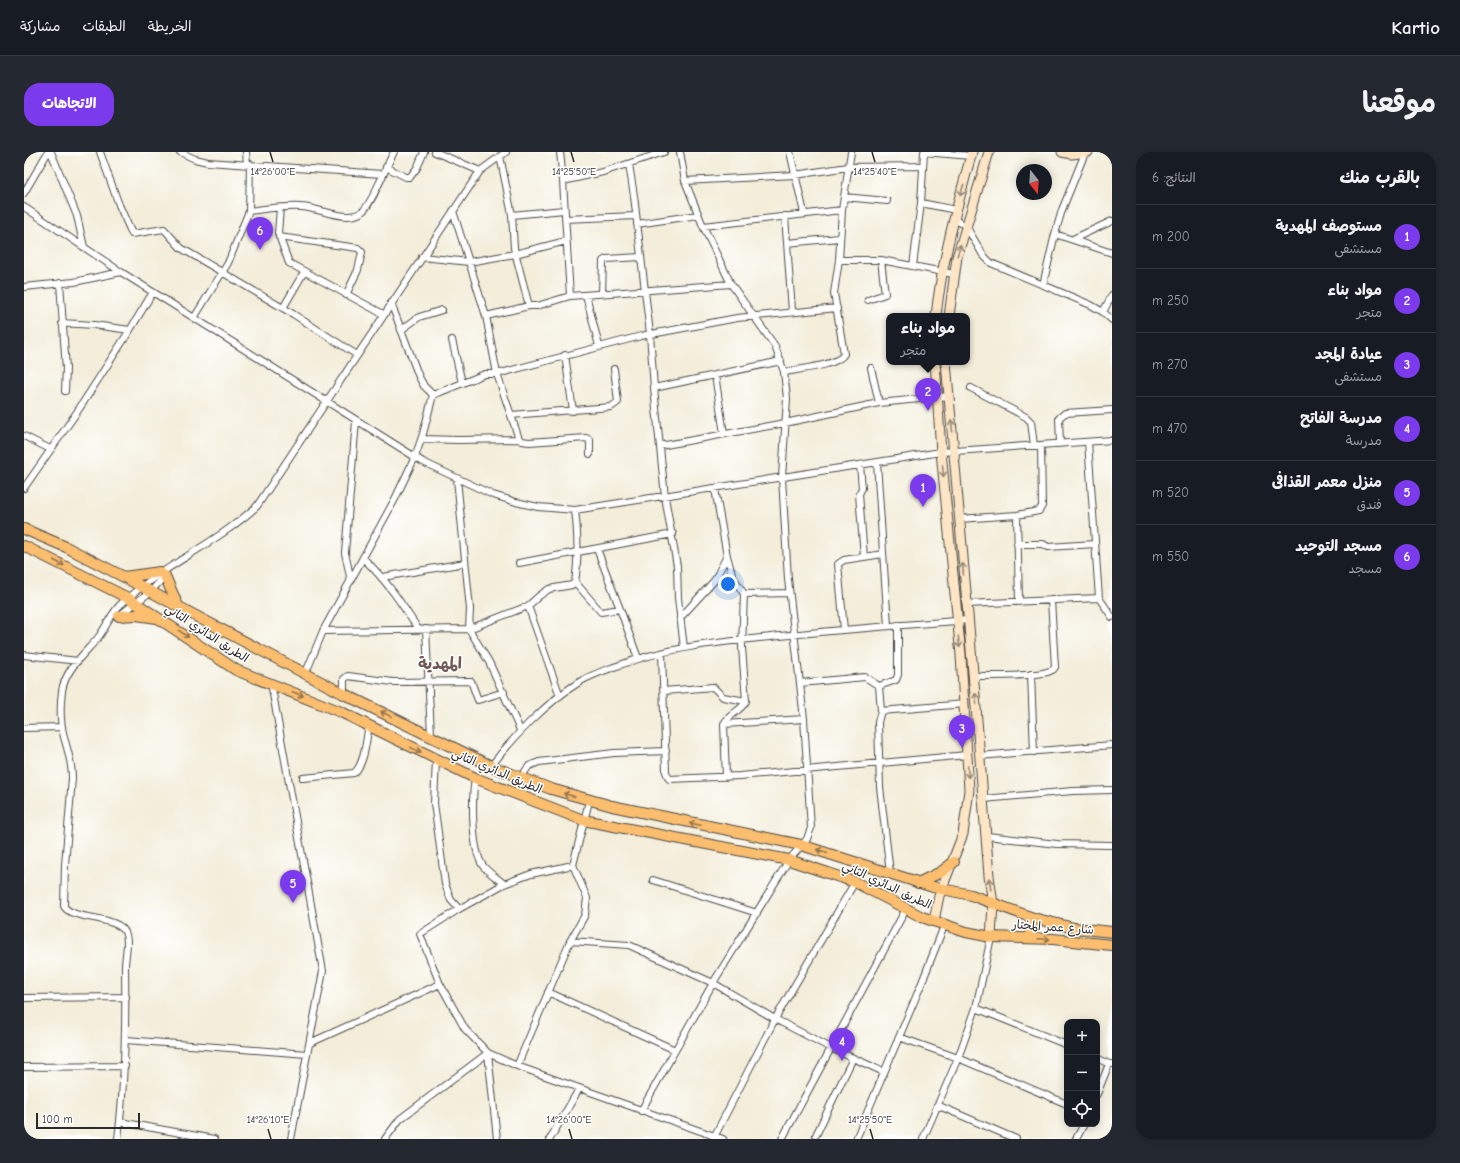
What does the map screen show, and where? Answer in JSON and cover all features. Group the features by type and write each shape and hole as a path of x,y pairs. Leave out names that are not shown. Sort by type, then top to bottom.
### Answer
{"main road":[{"path":"948,313 957,258 989,152"},
{"path":"1062,152 1072,154 1086,152"},
{"path":"936,313 942,271 955,215 972,154"},
{"path":"934,921 942,888 954,862 963,834 969,790 964,704 941,452 935,365"},
{"path":"946,365 987,836 989,876 993,904 992,937"},
{"name":"الطريق الدائري الثاني","path":"24,529 66,547 124,576 305,675 431,735 491,766 521,778 589,801 801,845 918,883 971,895 993,904"},
{"name":"الطريق الدائري الثاني","path":"24,546 132,600 236,670 271,683 369,725 436,760 475,778 583,820 790,860 855,882 906,909 944,926 992,937"},
{"path":"124,576 164,572 178,606"},
{"path":"119,616 162,619"},
{"path":"918,883 941,872 954,862"},
{"name":"شارع عمر المختار","path":"993,904 1033,918 1074,928 1112,932"},
{"path":"1029,938 1033,918"},
{"name":"شارع عمر المختار","path":"992,937 1029,938 1112,945"}],"street":[{"path":"24,193 48,152"},
{"path":"51,152 77,216 84,247"},
{"path":"100,152 118,205 132,234 164,229 178,246 223,271 357,355"},
{"path":"180,152 195,159 382,174"},
{"path":"194,318 223,271 248,211 248,164 246,152"},
{"path":"248,211 301,207 342,216 357,215 370,203 382,174 394,152"},
{"path":"386,167 406,177 410,177 417,168 424,152"},
{"path":"436,152 480,171"},
{"path":"118,1139 125,1066 127,939 123,928 103,919 70,912 64,906 65,864 72,778 69,749 62,727 61,704 63,686 67,677 78,661 99,637 114,611 132,600 164,572 232,527 257,506 383,314 480,171 506,152"},
{"path":"560,152 570,296"},
{"path":"563,181 603,172 664,152"},
{"path":"641,1111 713,982 790,860 807,838 811,828 806,769 804,719 789,593 782,478 787,398 784,372 775,346 731,284 703,226 684,181 680,152"},
{"path":"790,152 804,213"},
{"path":"784,372 834,362 842,358 844,349 834,293 839,260 839,238 842,210 850,152"},
{"path":"913,266 921,203 924,152 972,154"},
{"path":"1043,285 1055,234 1067,196 1086,152"},
{"path":"500,156 512,215 515,254 529,306"},
{"path":"629,164 650,334 665,496 673,534 677,566 680,618 684,648"},
{"path":"684,181 795,175 848,167 922,166"},
{"path":"844,196 887,201"},
{"path":"921,203 955,215 966,226 983,255 992,263 1103,312 1112,320"},
{"path":"24,207 121,272 415,457 457,479 493,495 538,507 575,510 954,450 1112,440"},
{"path":"280,208 278,220 279,237 289,263 383,314"},
{"path":"512,215 564,210"},
{"path":"703,226 804,213 842,210"},
{"path":"453,211 486,316 497,374 519,439"},
{"path":"637,224 698,215"},
{"path":"565,219 636,216"},
{"path":"785,216 792,311"},
{"path":"1073,239 1112,221"},
{"path":"1055,234 1112,253"},
{"path":"279,237 358,248 362,252 358,270 346,295"},
{"path":"787,243 839,238"},
{"path":"422,257 469,262 515,254 566,241"},
{"path":"602,293 603,261 606,258 641,257"},
{"path":"839,260 881,260 954,274"},
{"path":"868,300 886,294 881,260"},
{"path":"24,286 60,283 121,272"},
{"path":"283,308 304,272"},
{"path":"60,283 66,369 65,391"},
{"path":"486,316 529,306 537,306 570,296 731,284"},
{"path":"24,488 77,412 153,292"},
{"path":"586,295 599,346"},
{"path":"1103,312 1112,295"},
{"path":"391,303 419,377 424,386 433,395"},
{"path":"433,395 485,374 497,374 599,346 650,334 737,318 755,317 792,311 837,308"},
{"path":"401,330 419,317 442,310"},
{"path":"62,323 94,325 130,330"},
{"path":"452,340 462,382"},
{"path":"565,355 573,411"},
{"path":"654,388 781,361"},
{"path":"871,368 878,403"},
{"path":"511,415 611,407 618,402 614,369"},
{"path":"716,375 724,434"},
{"path":"960,519 1017,515 1039,511 1042,506 1038,445 1031,422 1026,417 971,388"},
{"path":"305,675 323,632 415,457 422,438 433,395"},
{"path":"660,446 785,423 878,403 949,396"},
{"path":"1060,444 1059,418 1061,415 1065,413 1112,410"},
{"path":"351,581 345,553 356,421"},
{"path":"24,436 50,449"},
{"path":"422,438 459,440 519,439 529,442 586,438 590,440 590,454"},
{"path":"1088,442 1099,598 1112,617"},
{"path":"877,463 888,626"},
{"path":"860,465 862,488 859,494 864,557"},
{"path":"457,479 470,609 469,629 489,662 504,692 520,730"},
{"path":"715,489 727,556 733,577 744,594 744,639 742,646 746,701 741,708 727,718 724,724 726,776"},
{"path":"323,632 469,629 528,606 549,589 572,585 575,582 579,552 579,536 575,510"},
{"path":"1017,515 1019,602"},
{"path":"519,563 673,534"},
{"path":"1017,544 1044,544 1048,547 1095,544"},
{"path":"597,549 638,658"},
{"path":"844,630 838,564 844,560 883,554"},
{"path":"680,618 714,580 727,556"},
{"path":"363,558 383,577 418,629"},
{"path":"383,577 465,564"},
{"path":"108,622 119,616 132,600 164,572"},
{"path":"575,582 601,612 620,609"},
{"path":"744,594 789,593"},
{"path":"966,604 1099,598"},
{"path":"973,676 1050,672 1055,667 1051,600"},
{"path":"528,606 560,696"},
{"path":"491,766 520,730 580,681 638,658 684,648 744,639 968,620"},
{"path":"879,686 896,680 898,675 898,625"},
{"path":"426,629 431,735"},
{"path":"662,653 666,772 669,779 726,776 967,755"},
{"path":"24,655 78,661"},
{"path":"1030,674 1034,752"},
{"path":"344,694 344,679 348,676 393,682 428,683 471,681 478,700 504,692"},
{"path":"800,683 865,677 879,686"},
{"path":"271,683 323,970 291,1139"},
{"path":"879,686 881,711 878,722 879,762 882,812 890,873"},
{"path":"664,691 713,687 723,696 746,701"},
{"path":"881,711 964,704"},
{"path":"724,724 804,719"},
{"path":"303,778 354,773 359,767 369,725"},
{"path":"24,728 62,727"},
{"path":"979,756 1112,744"},
{"path":"521,778 529,766 539,762 614,753 666,751"},
{"path":"436,760 434,803 445,884 451,900 459,909"},
{"path":"475,778 473,809 476,849 483,865 504,884"},
{"path":"983,799 1079,791 1112,790 1112,794"},
{"path":"517,1066 570,941 585,915 587,903 583,885 573,865 583,820 589,801"},
{"path":"987,836 1057,844 1112,845"},
{"path":"573,865 531,874 504,884 459,909 420,934 440,984 465,1029 488,1052 517,1066 579,1089 714,1138 723,1139"},
{"path":"653,880 757,912"},
{"path":"714,1138 775,1019 855,882"},
{"path":"782,1139 906,909"},
{"path":"856,1139 944,926"},
{"path":"923,1139 958,1058 976,1008 992,937"},
{"path":"570,941 629,945 713,982 775,1019 831,1048 884,1072"},
{"path":"310,1043 440,984"},
{"path":"548,992 675,1050"},
{"path":"24,998 126,997"},
{"path":"976,1008 1064,1044"},
{"path":"899,1037 958,1058 1064,1103"},
{"path":"126,1040 308,1054"},
{"path":"385,1139 400,1119 488,1052"},
{"path":"488,1052 497,1139"},
{"path":"816,1135 853,1058"},
{"path":"1098,1091 1111,1064 1100,1059"},
{"path":"24,1067 125,1066"},
{"path":"550,1139 579,1089"},
{"path":"937,1105 1016,1139"},
{"path":"120,1122 214,1139"},
{"path":"1076,1139 1082,1127"}],"place":[{"name":"مسجد التوحيد","path":"260,250"},
{"name":"مواد بناء","path":"928,411"},
{"name":"مستوصف المهدية","path":"923,507"},
{"name":"عيادة المجد","path":"962,748"},
{"name":"منزل معمر القذافى","path":"293,903"},
{"name":"مدرسة الفاتح","path":"842,1061"}],"district":[{"name":"المهدية","path":"440,663"}]}
